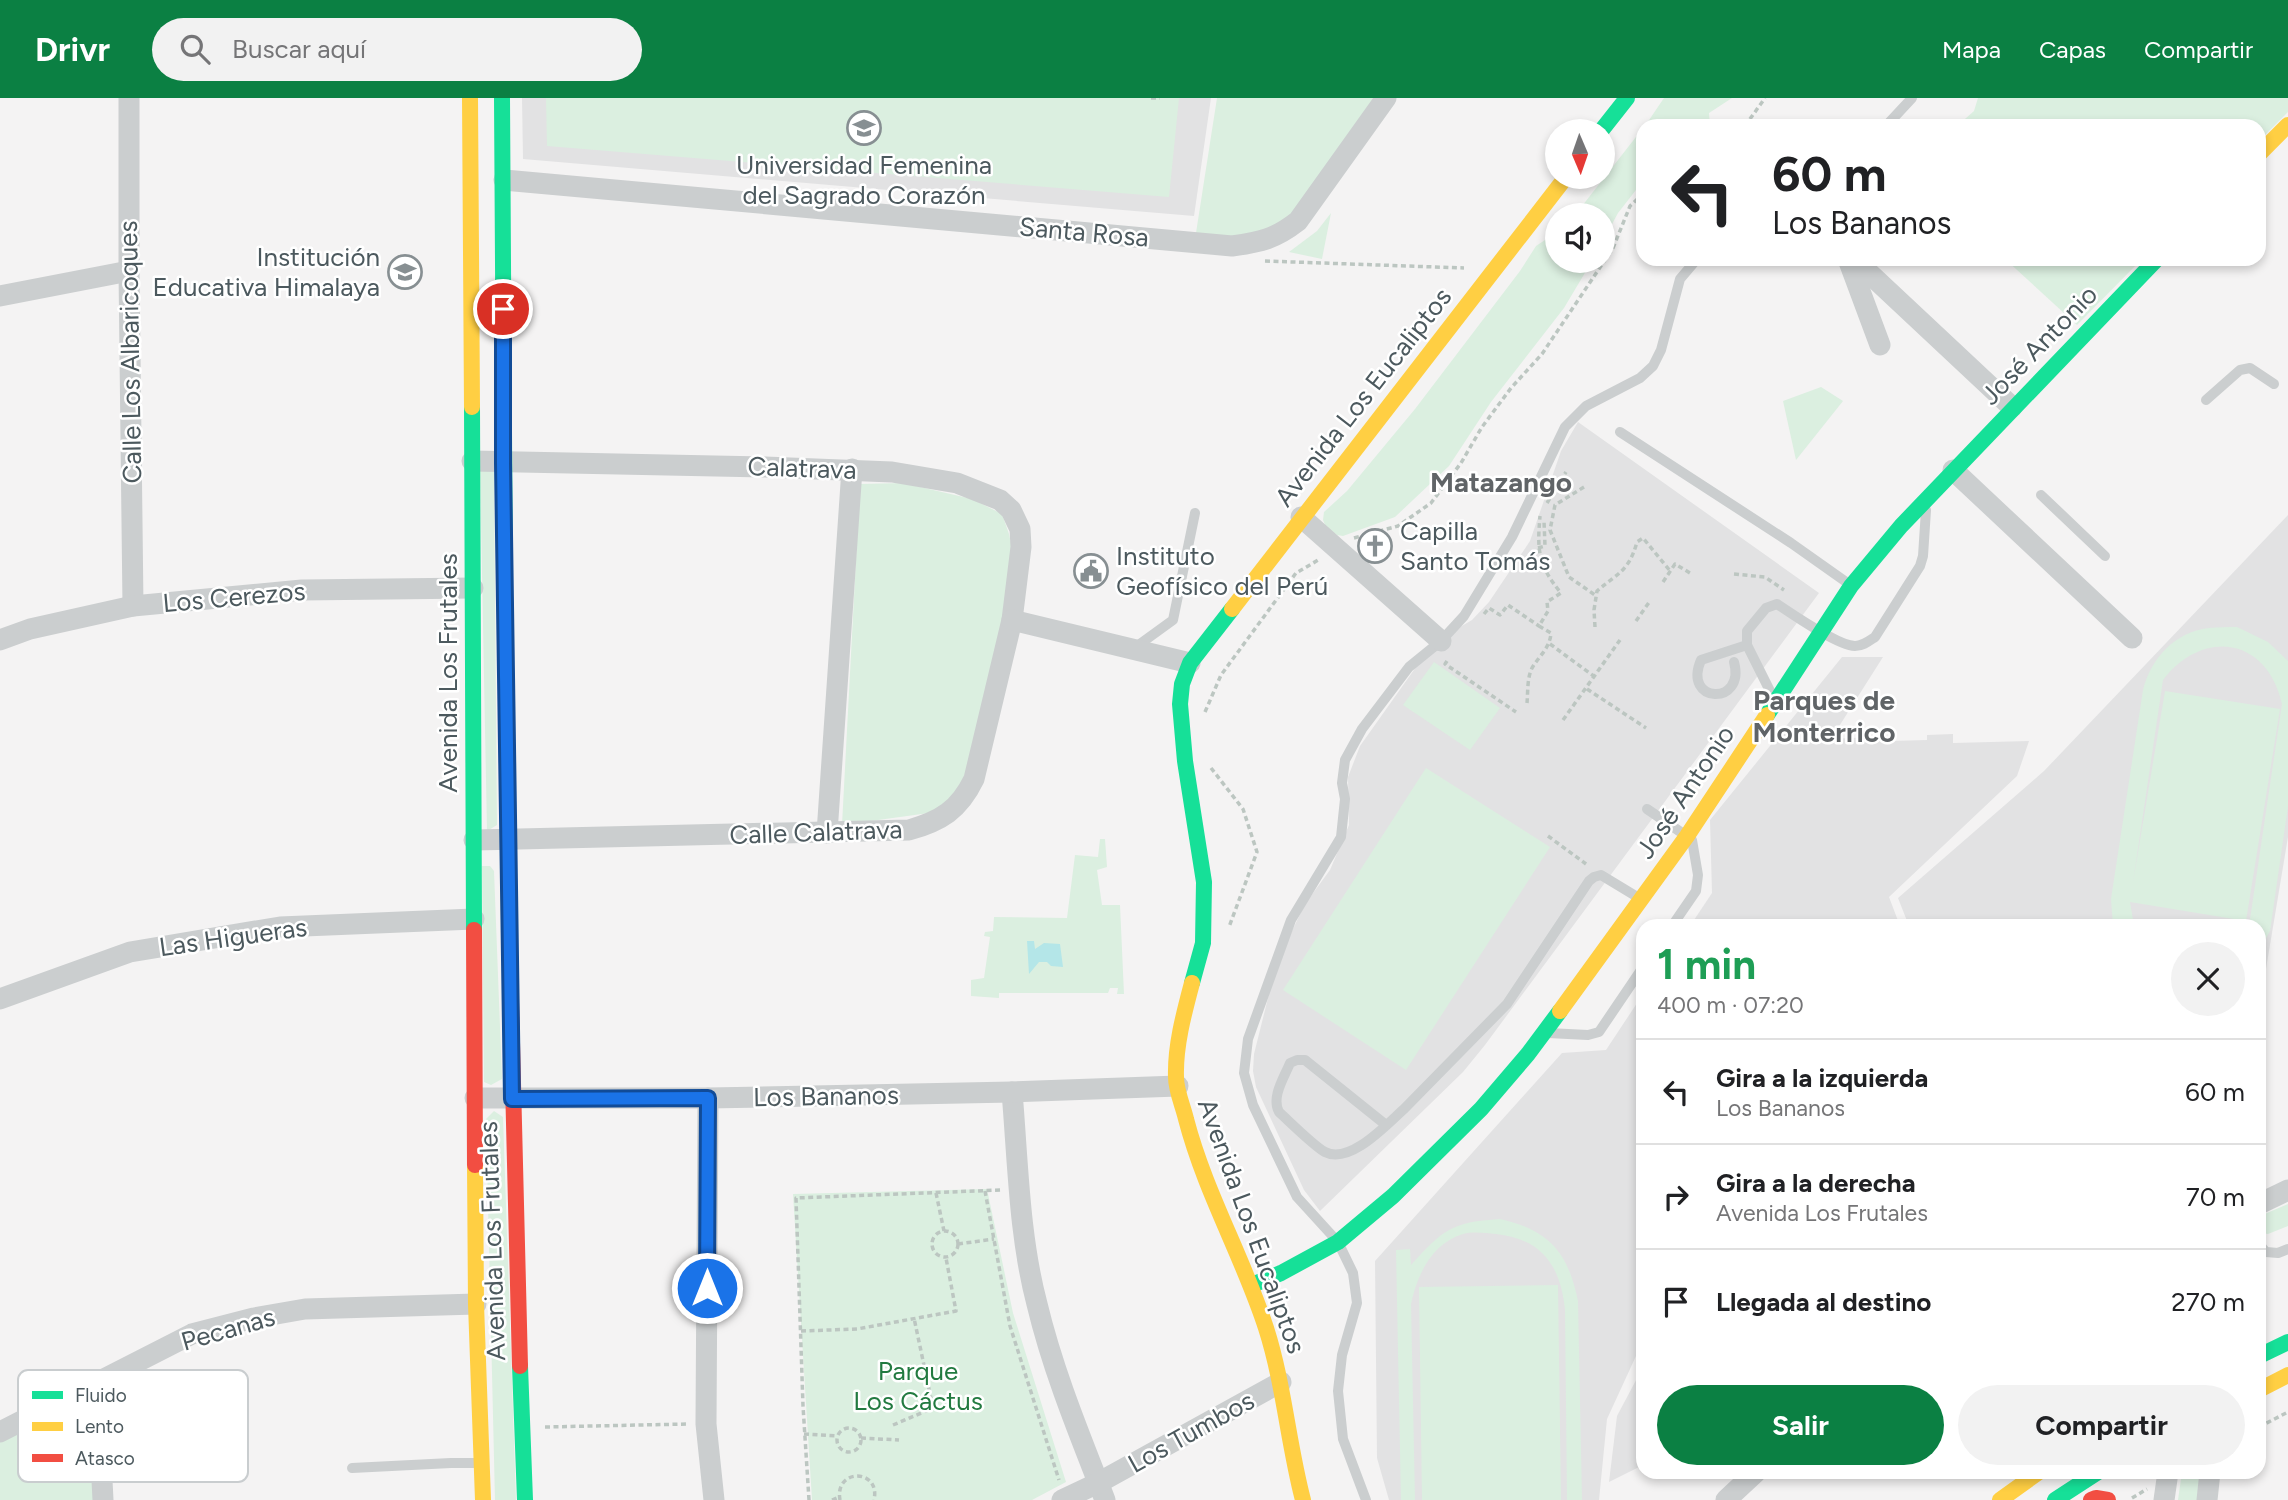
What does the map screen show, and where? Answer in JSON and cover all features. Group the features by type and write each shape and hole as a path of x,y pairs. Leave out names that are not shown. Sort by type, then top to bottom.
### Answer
{"main road":[{"name":"Avenida Los Frutales","path":"470,98 476,1304 483,1500"},
{"name":"Avenida Los Frutales","path":"502,98 503,463 512,1099 525,1500"},
{"path":"1610,119 1627,98"},
{"path":"2266,147 2288,124"},
{"name":"Avenida Los Eucaliptos","path":"1303,1500 1281,1382 1252,1285 1209,1189 1193,1145 1176,1079 1182,1020 1203,943 1204,882 1185,761 1180,704 1182,684 1190,663 1557,189"},
{"name":"José Antonio","path":"1252,1285 1281,1273 1338,1242 1393,1196 1481,1110 1528,1054 1689,833 1851,586 1953,470 2150,266"},
{"path":"2266,1353 2288,1342"},
{"path":"2266,1388 2286,1382"},
{"path":"2000,1500 2029,1479"},
{"path":"2054,1500 2087,1479"},
{"path":"2091,1500 2108,1500"}],"street":[{"name":"Calle Los Albaricoques","path":"130,98 133,606"},
{"name":"Santa Rosa","path":"504,180 1232,246 1262,242 1281,234 1298,220 1386,98"},
{"path":"1851,266 1880,345"},
{"path":"1861,266 2012,407"},
{"path":"0,296 129,271"},
{"name":"Calatrava","path":"472,461 852,469 892,472 957,483 1000,500 1011,510 1020,529 1021,547 1012,620"},
{"path":"827,833 852,469"},
{"path":"1953,470 2133,638"},
{"path":"1301,517 1446,648"},
{"name":"Los Cerezos","path":"0,640 30,629 133,606 302,590 472,588"},
{"path":"1012,620 1190,663"},
{"name":"Calle Calatrava","path":"474,840 827,833 909,830 931,824 963,800 974,779 1012,620"},
{"name":"Las Higueras","path":"0,999 130,952 281,927 474,919"},
{"name":"Los Bananos","path":"475,1098 708,1098 1178,1086"},
{"path":"1012,1092 1026,1241 1036,1303 1057,1371 1102,1491"},
{"path":"708,1098 706,1424 714,1500"},
{"path":"2266,1201 2288,1190"},
{"name":"Pecanas","path":"121,1370 192,1334 254,1318 305,1309 476,1304"},
{"name":"Los Tumbos","path":"1062,1494 1102,1491 1281,1382"},
{"name":"Pecanas","path":"0,1432 18,1423"},
{"path":"1726,1500 1748,1479"},
{"path":"2164,1500 2167,1479"},
{"path":"2207,1500 2209,1479"},
{"path":"102,1482 103,1500"}],"lane":[{"path":"1892,119 1912,98"},
{"path":"1366,1500 1343,1439 1338,1391 1342,1355 1357,1303 1353,1273 1338,1242 1297,1197 1252,1105 1244,1073 1248,1040 1291,920 1341,837 1345,760 1362,729 1409,667 1446,648 1512,537 1565,427 1586,406 1640,378 1653,366 1661,350 1680,279 1691,266"},
{"path":"2206,400 2240,370 2250,368 2274,384"},
{"path":"1620,432 1791,543 1851,586"},
{"path":"2041,495 2105,556"},
{"path":"1776,701 1747,645 1747,631 1771,605 1777,604 1821,632 1853,647 1865,644 1875,637 1920,566 1927,499"},
{"path":"1132,649 1173,620 1195,513"},
{"path":"1734,662 1736,681 1730,690 1711,694 1703,690 1697,676 1701,660 1747,645"},
{"path":"1647,809 1689,833 1698,874 1696,891 1677,919"},
{"path":"1386,1125 1306,1060 1290,1063 1275,1098 1279,1112 1326,1153 1341,1155 1355,1150 1386,1125 1507,1004 1594,877 1601,875 1641,899"},
{"path":"1543,1033 1588,1035 1599,1032 1636,977"},
{"path":"2266,1258 2283,1251"},
{"path":"352,1468 481,1464"}],"path":[{"path":"1152,98 1160,98"},
{"path":"1750,119 1765,98"},
{"path":"1205,713 1220,675 1296,573 1352,539 1398,526 1431,503 1461,463 1482,427 1542,354 1613,248 1630,206 1636,200"},
{"path":"1232,246 1253,261 1494,269"},
{"path":"1545,506 1566,472"},
{"path":"1584,487 1555,505 1550,530 1569,577 1595,596"},
{"path":"1539,626 1548,611 1547,602 1561,593 1547,576 1538,548 1540,515"},
{"path":"1538,548 1545,546 1544,521"},
{"path":"1595,627 1597,591 1624,570 1633,558 1637,542 1643,538 1671,572"},
{"path":"1664,582 1675,564 1690,573"},
{"path":"1636,621 1650,601"},
{"path":"1481,618 1489,608 1500,615 1508,605 1551,633 1550,644 1530,671 1527,703"},
{"path":"1563,720 1620,640"},
{"path":"1550,644 1595,677"},
{"path":"1446,648 1444,664 1516,712"},
{"path":"1587,689 1646,728"},
{"path":"1210,765 1242,809 1258,852 1227,935"},
{"path":"1548,836 1592,868 1594,877"},
{"path":"808,1500 796,1198 1021,1189"},
{"path":"985,1191 1010,1326 1062,1494"},
{"path":"936,1193 944,1231"},
{"path":"944,1231 956,1236 958,1244 956,1252 946,1258 934,1253 931,1245 936,1234 944,1231"},
{"path":"958,1244 994,1240"},
{"path":"800,1331 857,1329 957,1311 946,1258"},
{"path":"892,1425 933,1408 914,1318"},
{"path":"2266,1423 2288,1412"},
{"path":"522,1428 706,1424"},
{"path":"849,1428 856,1431 861,1438 857,1449 849,1452 839,1447 837,1436 841,1430 849,1428"},
{"path":"804,1434 837,1436"},
{"path":"861,1438 900,1440"},
{"path":"832,1500 840,1498 841,1485 856,1476 862,1476 872,1482 874,1500"}],"shaded area":[{"name":"Universidad Femenina del Sagrado Corazón","path":"522,98 1211,98 1194,216 523,159"},
{"path":"1578,422 1819,593 1485,1045 1463,1072 1320,1211 1304,1190 1256,1087 1254,1054 1271,986 1305,904 1330,870 1349,825 1348,777 1360,746 1421,660 1450,633 1472,620 1489,602 1530,541 1561,451"},
{"path":"2288,515 2288,837 2266,969 2266,919 1906,919 1898,898 2044,771"},
{"path":"1842,657 1883,657 1831,739 1890,736 1892,741 1927,740 1927,735 1953,734 1953,743 2029,741 2017,776 1889,897 1897,919 1695,919 1712,893 1710,820"},
{"path":"1636,1005 1636,1356 1607,1419 1599,1500 1389,1500 1377,1458 1375,1261 1562,1053 1606,1050"},
{"path":"1636,1380 1636,1468 1609,1482 1617,1416"}],"green space":[{"name":"Universidad Femenina del Sagrado Corazón","path":"546,98 1179,98 1169,197 547,146"},
{"path":"1217,98 1378,98 1293,215 1260,234 1229,238 1196,233"},
{"path":"1664,98 1732,98 1709,113 1709,119 1650,119"},
{"path":"1978,98 2288,98 2288,112 2266,134 2266,119 1965,119 1974,111"},
{"path":"1636,137 1636,190 1615,219 1615,203 1584,203 1595,189 1615,189 1615,164"},
{"path":"1331,213 1322,259 1289,252 1317,231"},
{"path":"1545,240 1545,273 1585,273 1564,308 1491,402 1449,466 1395,517 1343,536 1337,535 1326,527 1324,512 1347,491 1415,409 1536,246"},
{"path":"2013,266 2135,266 2077,325"},
{"path":"1821,387 1843,401 1796,460 1783,401"},
{"path":"480,469 494,472 497,825 487,831"},
{"path":"903,483 972,499 1002,514 1014,557 1000,652 960,795 929,813 842,825 860,484"},
{"path":"2237,627 2268,642 2288,661 2288,806 2270,931 2266,938 2266,919 2250,919 2282,704 2274,682 2263,665 2248,653 2232,647 2214,647 2196,652 2179,663 2163,680 2133,882 2165,691 2280,709 2246,919 2130,902 2133,919 2112,919 2111,899 2143,690 2152,668 2166,649 2185,635 2209,628"},
{"path":"1434,662 1500,708 1470,750 1403,705"},
{"path":"1426,768 1550,847 1406,1070 1283,990"},
{"path":"1100,839 1105,839 1107,867 1097,870 1102,905 1120,905 1124,994 1117,994 1118,988 1110,988 1108,993 999,993 999,998 971,996 971,980 984,978 990,937 984,936 985,932 993,931 994,917 1067,918 1075,855 1098,857"},
{"path":"482,866 490,866 494,871 502,1079 491,1085 484,1082"},
{"path":"494,1111 503,1117 516,1500 495,1500 486,1119"},
{"name":"Parque Los Cáctus","path":"987,1189 1013,1313 1066,1482 1032,1500 812,1500 793,1194"},
{"path":"2288,1204 2288,1226 2266,1234 2266,1213"},
{"path":"1500,1219 1544,1237 1562,1256 1574,1284 1578,1301 1582,1500 1567,1500 1565,1309 1559,1279 1546,1257 1537,1248 1512,1237 1475,1232 1452,1238 1443,1245 1435,1252 1417,1282 1411,1304 1415,1500 1401,1500 1396,1250 1410,1249 1411,1265 1449,1230 1483,1220"},
{"path":"1558,1285 1561,1500 1422,1500 1419,1287"},
{"path":"18,1429 18,1482 97,1482 98,1500 0,1500 0,1438"},
{"path":"2181,1479 2201,1479 2199,1500 2178,1500"}],"water":[{"path":"1027,941 1034,941 1035,949 1044,943 1060,944 1063,967 1039,962 1029,974"}],"traffic: fast":[{"path":"502,98 505,595"},
{"path":"1610,119 1627,98"},
{"path":"1767,715 1851,586 1901,526 2150,266"},
{"path":"472,407 474,930"},
{"path":"1192,983 1203,943 1204,882 1185,761 1180,704 1182,684 1190,663 1232,609"},
{"path":"1252,1285 1281,1273 1338,1242 1393,1196 1481,1109 1560,1011"},
{"path":"2266,1353 2288,1342"},
{"path":"520,1366 525,1500"},
{"path":"2055,1500 2087,1479"}],"traffic: slow":[{"path":"470,98 472,407"},
{"path":"2266,147 2288,125"},
{"path":"1232,609 1557,189"},
{"path":"505,595 509,921"},
{"path":"1560,1011 1687,836 1767,715"},
{"path":"1192,983 1179,1042 1177,1088 1203,1172 1266,1328 1303,1500"},
{"path":"475,1165 476,1304 483,1500"},
{"path":"2266,1386 2288,1375"},
{"path":"2000,1500 2029,1479"}],"traffic: jam":[{"path":"509,921 520,1366"},
{"path":"474,930 475,1165"},
{"path":"2091,1500 2108,1500"}],"place":[{"name":"Universidad Femenina del Sagrado Corazón","path":"864,128"},
{"name":"Institución Educativa Himalaya","path":"405,272"},
{"name":"Capilla Santo Tomás","path":"1375,546"},
{"name":"Instituto Geofísico del Perú","path":"1091,571"}],"district":[{"name":"Matazango","path":"1501,482"},
{"name":"Parques de Monterrico","path":"1824,716"}],"route":[{"path":"503,309 512,1099 708,1098 707,1288"}]}
